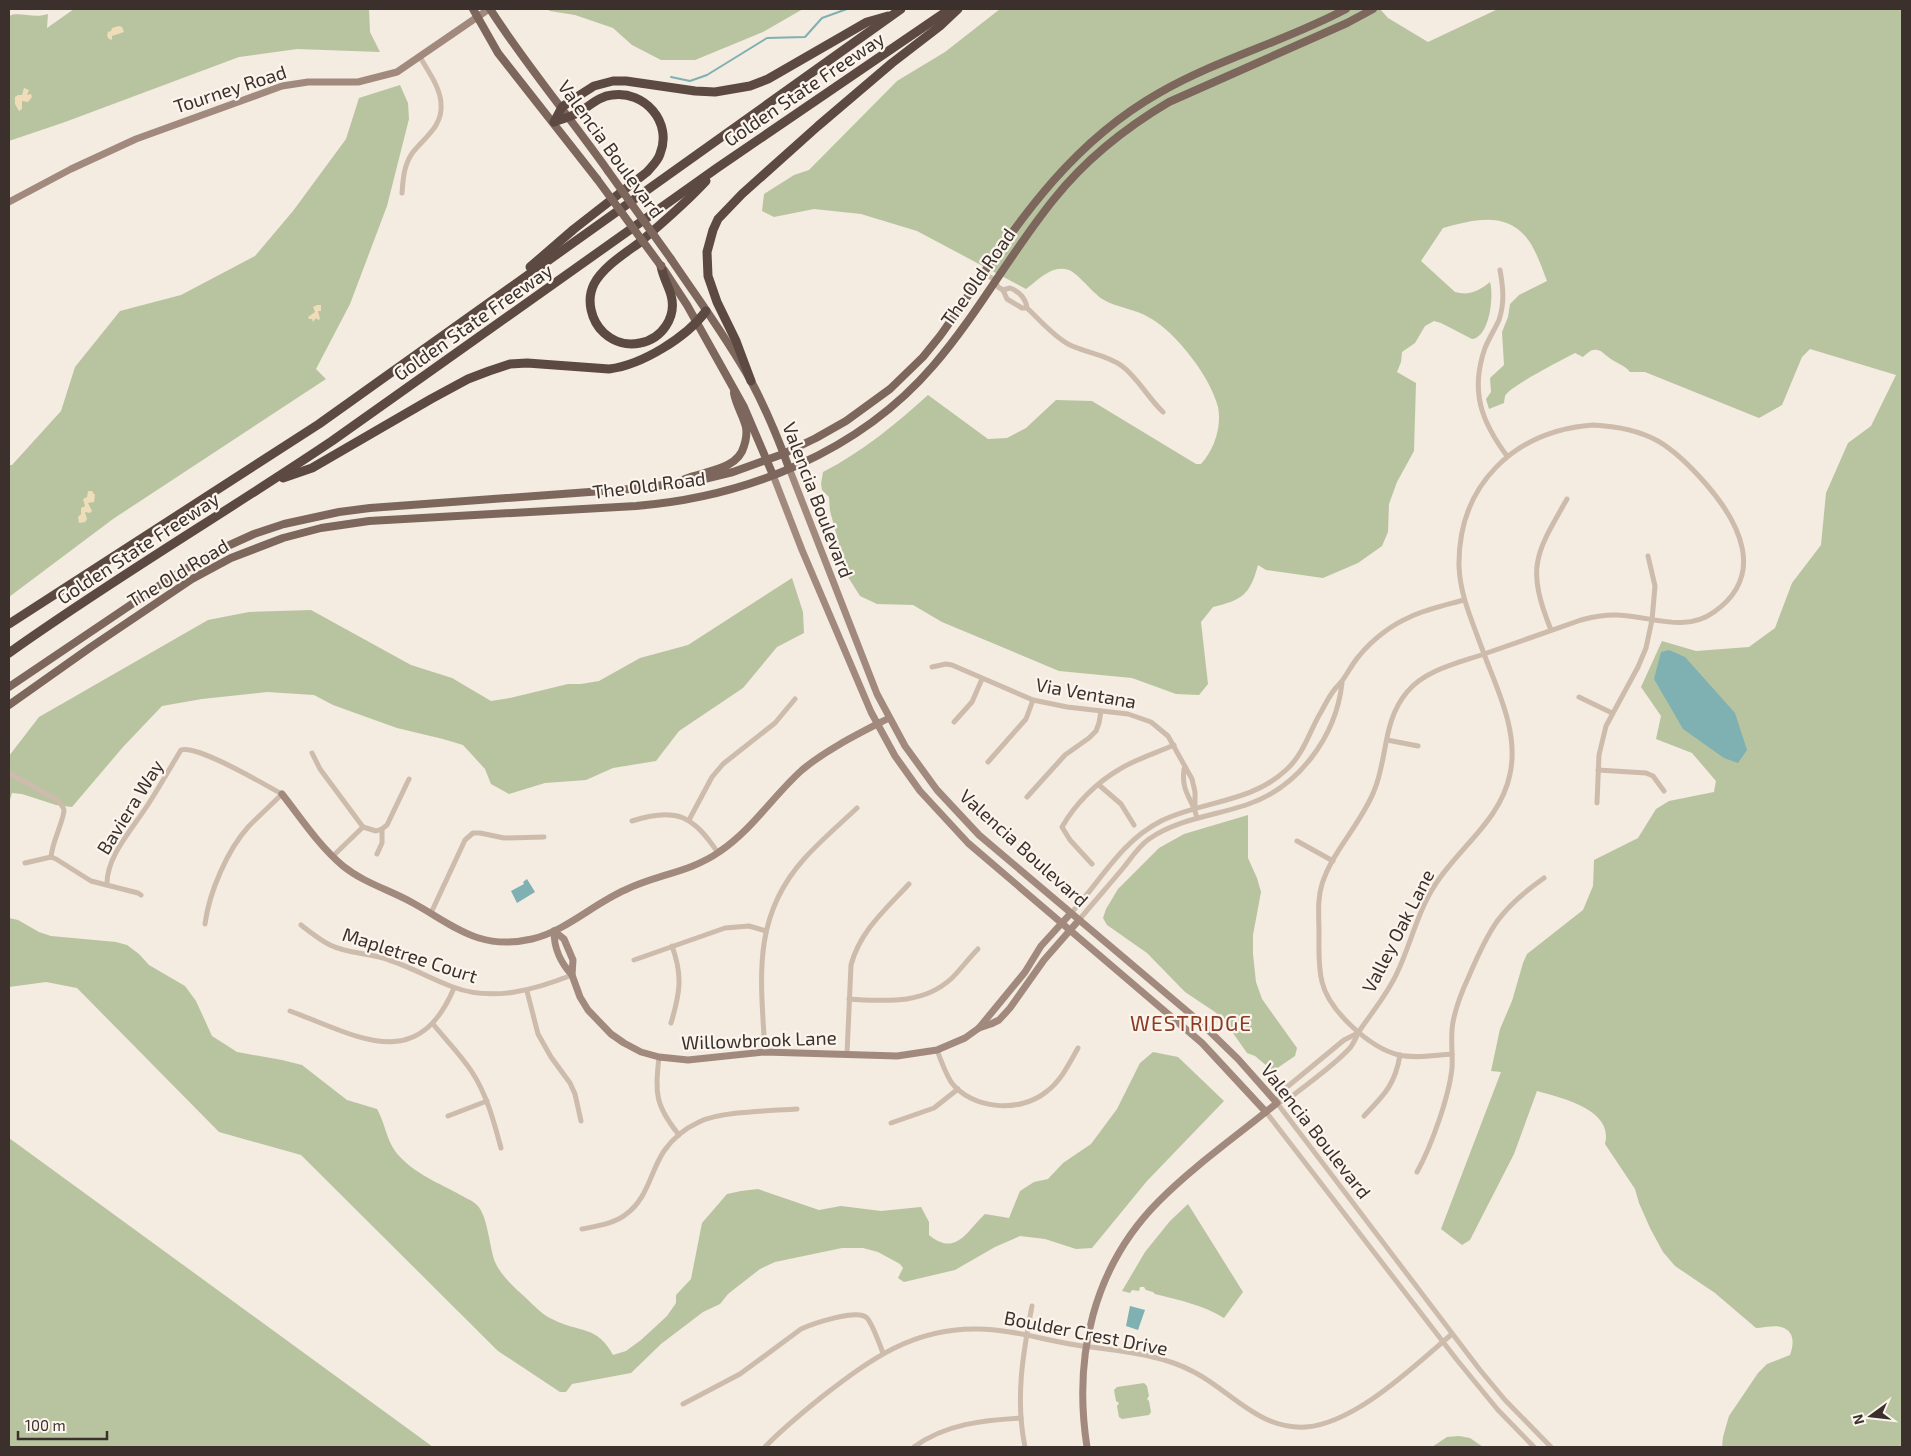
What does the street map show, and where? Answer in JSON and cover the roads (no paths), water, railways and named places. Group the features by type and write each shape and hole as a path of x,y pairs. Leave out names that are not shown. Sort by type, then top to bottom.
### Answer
{"highway":[{"name":"Golden State Freeway","path":"9,624 110,557 287,445 902,9"},
{"name":"Golden State Freeway","path":"9,653 85,601 271,483 718,168 950,9"},
{"path":"751,381 736,341 717,302 708,276 707,252 718,219 742,194 818,126 892,63 940,26 958,9"},
{"path":"554,122 562,107 594,86 613,80 715,92 750,86 768,79 867,22 893,15"},
{"path":"494,298 574,229 647,172 655,164 661,153 664,140 661,124 655,112 637,97 625,94 612,94 595,101 569,117 554,122"},
{"path":"661,266 663,278 672,301 667,325 655,337 640,343 625,344 602,331 593,318 590,302 594,284 606,270 684,205 718,168"},
{"path":"271,483 312,468 438,395 489,370 510,364 527,363 609,369 622,368 647,357 697,323 706,310"}],"main road":[{"name":"Valencia Boulevard","path":"490,9 523,58 562,107 671,259 726,339 751,381 770,420 789,468"},
{"name":"The Old Road","path":"9,687 190,566 233,543 284,524 339,512 370,508 630,489 713,477 768,460 816,438 846,421 890,389 923,357 947,327 1036,199 1087,145 1120,118 1160,92 1184,80 1346,9"},
{"name":"The Old Road","path":"9,705 91,646 192,579 230,558 283,538 321,528 369,521 679,502 724,492 789,468 836,445 882,414 932,367 958,334 1055,198 1087,162 1125,130 1147,115 1192,91 1340,26 1373,9"},
{"name":"Valencia Boulevard","path":"474,13 502,58 522,85 554,122 661,266 697,323 733,386 751,420 773,474"},
{"path":"678,482 729,464 736,460 743,450 746,427 736,406 733,386"}],"street":[{"name":"Tourney Road","path":"9,202 71,169 136,139 282,86 308,82 358,82 397,72 420,57 474,13 490,9"},
{"path":"402,193 404,172 412,153 432,134 439,120 441,103 436,86 420,57"},
{"path":"1500,270 1504,289 1503,302 1499,319 1486,346 1481,363 1478,392 1482,414 1488,428 1507,456"},
{"path":"984,273 995,280 1007,299 1022,308 1027,308 1064,341 1077,348 1106,357 1123,366 1151,401 1163,412"},
{"path":"1003,290 1010,288 1014,290 1027,302 1027,308"},
{"path":"947,327 958,334"},
{"name":"Valley Oak Lane","path":"1277,1103 1287,1100 1350,1048 1359,1032 1387,993 1428,896 1458,854 1495,812 1507,787 1513,757 1512,736 1484,654 1464,600 1459,567 1463,528 1468,512 1478,492 1507,456 1529,442 1548,434 1578,426 1612,426 1657,441 1670,449 1696,472 1722,502 1738,530 1743,551 1740,577 1735,590 1725,602 1714,612 1691,622 1677,624 1616,615 1595,617 1551,630 1484,654 1435,672 1414,684 1393,713 1374,792 1333,861 1320,893 1320,973 1322,984 1328,997 1359,1032 1377,1046 1400,1055"},
{"name":"Valencia Boulevard","path":"789,468 869,674 889,718 920,768 979,835 1184,1008 1238,1059 1277,1103 1452,1334 1505,1400 1552,1447"},
{"name":"Valencia Boulevard","path":"773,474 812,574 877,724 907,774 936,810 968,843 1182,1024 1241,1083 1266,1112 1443,1342 1498,1410 1534,1447"},
{"path":"1551,630 1538,592 1536,579 1537,564 1541,548 1567,499"},
{"path":"1597,803 1601,743 1612,713 1646,648 1652,620 1655,586 1648,556"},
{"path":"1071,913 1114,858 1141,833 1161,821 1252,792 1286,770 1300,754 1320,713 1358,656 1389,629 1411,616 1464,600"},
{"name":"Via Ventana","path":"932,667 946,664 952,665 1033,700 1052,705 1128,714 1151,722 1168,736 1184,768 1192,779 1195,792 1195,809"},
{"path":"954,722 972,702 982,679"},
{"path":"1079,920 1148,840 1174,826 1257,801 1280,787 1309,762 1318,750 1337,710 1342,682"},
{"path":"1579,697 1612,713"},
{"path":"689,820 704,790 718,770 775,723 795,699"},
{"path":"988,762 1026,719 1033,700"},
{"path":"1027,797 1054,765 1096,731 1101,711"},
{"path":"206,924 208,908 228,856 249,826 282,794 333,856 354,874 430,913 461,932 480,939 497,942 532,939 554,931 626,889 693,866 718,853 744,834 803,770 826,753 889,718"},
{"path":"1387,740 1418,746"},
{"path":"1092,864 1070,840 1062,827 1068,817 1099,785 1121,768 1174,745"},
{"name":"Baviera Way","path":"107,885 110,867 116,853 151,802 181,750 185,749 214,758 282,794"},
{"path":"312,753 320,769 363,827 376,831 388,825 409,779"},
{"name":"Via Ventana","path":"1184,768 1182,781 1186,795 1195,809"},
{"path":"1598,770 1646,773 1653,776 1664,791"},
{"path":"9,774 57,800 62,805 64,810 52,844 50,857"},
{"path":"1099,785 1121,804 1134,825"},
{"path":"764,1052 761,976 762,946 777,899 790,876 804,859 857,808"},
{"path":"1195,809 1197,818"},
{"path":"632,821 658,814 678,816 689,820 708,838 718,853"},
{"path":"333,856 363,827"},
{"path":"377,854 382,843 382,829"},
{"path":"430,913 469,835 480,833 504,838 544,837"},
{"path":"1297,841 1333,861"},
{"path":"25,863 50,857 62,862 91,881 141,895"},
{"path":"1417,1172 1428,1151 1447,1092 1452,1067 1452,1036 1456,1009 1484,942 1490,930 1505,910 1544,878"},
{"path":"847,1054 850,965 859,942 867,930 908,884"},
{"name":"Willowbrook Lane","path":"554,931 554,944 562,964 572,975 580,997 599,1023 624,1043 641,1052 659,1057 688,1060 764,1052 902,1056 937,1050 965,1038 978,1028 1025,972 1040,946 1071,913"},
{"name":"Willowbrook Lane","path":"978,1028 991,1024 1004,1015 1044,960 1079,920"},
{"name":"Mapletree Court","path":"301,925 328,944 339,949 390,960 454,988 483,993 512,994 528,991 572,975"},
{"path":"634,960 725,928 749,926 766,931"},
{"name":"Willowbrook Lane","path":"554,931 564,939 573,960 572,975"},
{"path":"671,1023 680,992 678,966 672,946"},
{"path":"849,999 902,1001 915,999 940,987 952,978 978,949"},
{"path":"290,1011 371,1041 400,1041 418,1034 433,1024 447,1004 454,988"},
{"path":"528,991 538,1034 572,1088 581,1121"},
{"path":"433,1024 473,1073 487,1101 501,1148"},
{"name":"Valley Oak Lane","path":"1277,1103 1281,1092 1344,1040 1359,1032"},
{"path":"937,1050 946,1072 958,1089 976,1100 1000,1106 1022,1104 1035,1099 1054,1086 1078,1048"},
{"path":"1364,1116 1389,1089 1394,1080 1400,1055 1452,1054"},
{"path":"659,1057 656,1084 657,1095 666,1118 678,1135"},
{"path":"891,1122 934,1108 958,1089"},
{"path":"448,1116 487,1101"},
{"path":"1087,1447 1082,1395 1086,1346 1090,1325 1103,1286 1124,1246 1141,1222 1174,1187 1277,1103"},
{"path":"582,1229 614,1221 635,1207 642,1198 664,1150 678,1135 701,1121 711,1117 797,1109"},
{"path":"1025,1447 1021,1418 1021,1378 1032,1306"},
{"path":"684,1404 740,1374 811,1324 855,1313 863,1314 868,1319 883,1353"},
{"name":"Boulder Crest Drive","path":"765,1447 792,1421 859,1368 883,1353 915,1339 957,1330 978,1329 1156,1358 1193,1371 1254,1414 1279,1425 1306,1427 1333,1421 1354,1412 1452,1334"},
{"path":"914,1447 936,1435 964,1425 997,1419 1021,1418"}],"water":[{"path":"1669,650 1685,657 1735,713 1747,750 1738,763 1724,758 1683,729 1654,679 1661,652"},
{"path":"527,879 535,892 517,903 511,891 524,884 523,882"},
{"path":"1130,1306 1145,1310 1138,1330 1126,1326"}],"waterway":[{"path":"671,77 690,81 707,75 767,38 805,37 822,18 847,9"}],"district":[{"name":"WESTRIDGE","path":"1191,1024"}]}
